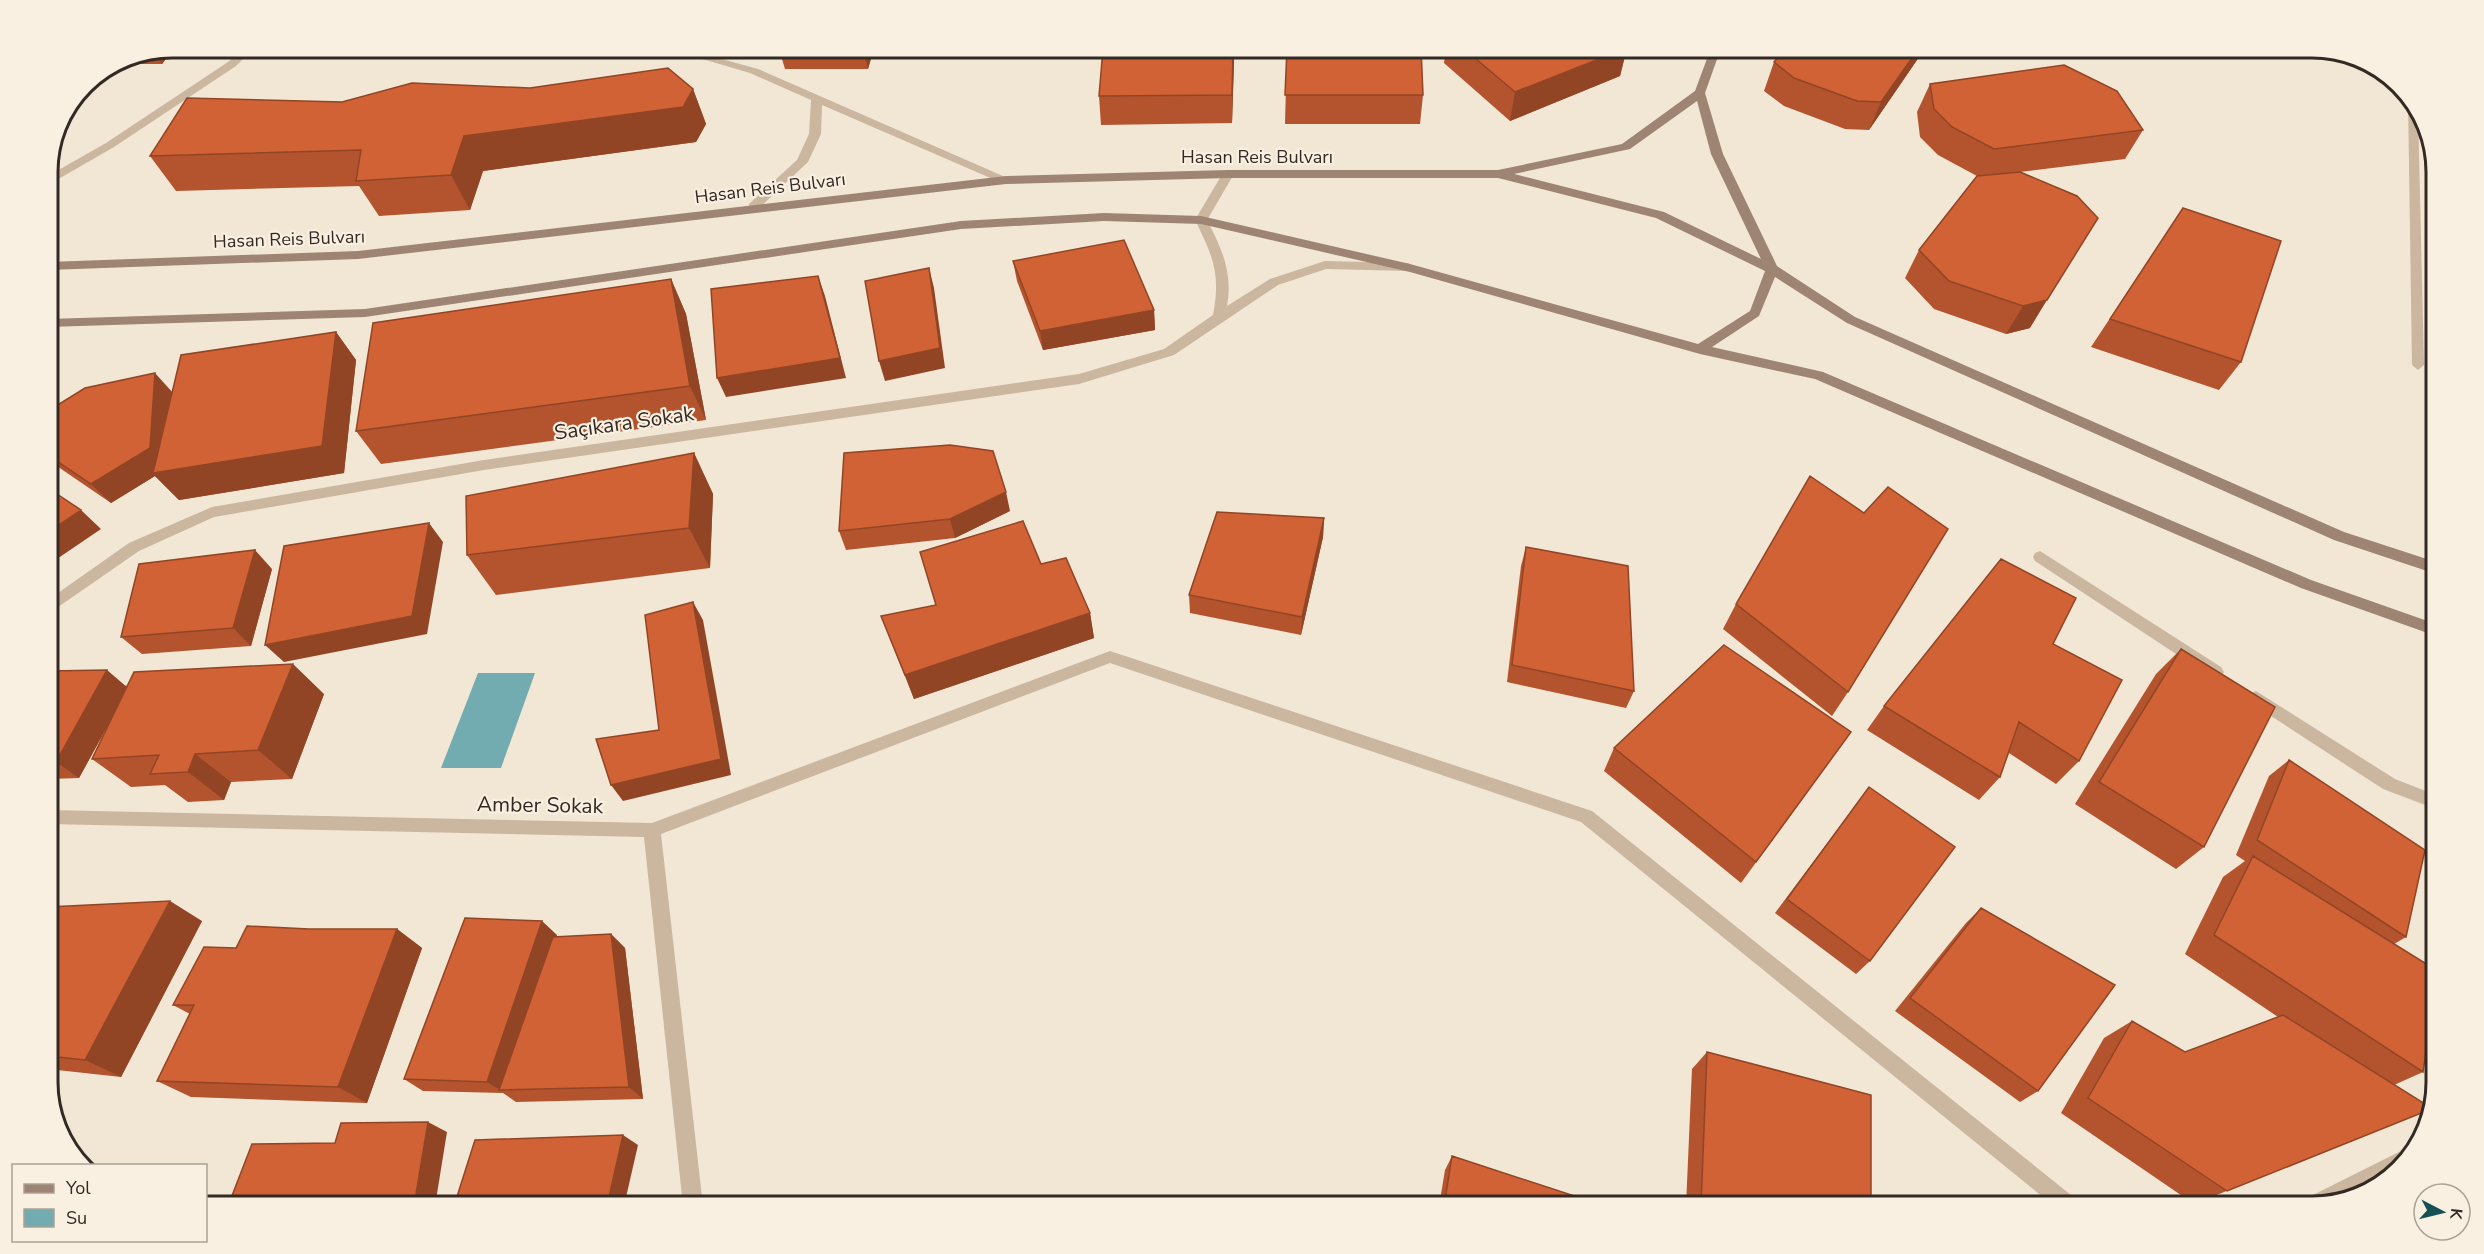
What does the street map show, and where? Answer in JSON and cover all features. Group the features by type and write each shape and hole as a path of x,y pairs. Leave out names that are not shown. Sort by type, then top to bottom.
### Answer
{"main road":[{"path":"1498,174 1626,147 1700,93 1712,58"},
{"path":"1700,93 1717,154 1772,270 1755,313 1700,349"},
{"name":"Hasan Reis Bulvarı","path":"59,266 358,255 753,207 1006,180 1228,174 1498,174"},
{"path":"1498,174 1660,215 1772,270 1851,321 2339,536 2425,565"},
{"path":"59,322 365,314 961,225 1104,217 1201,220 1410,267 1700,349 1818,375 2306,584 2426,626"}],"street":[{"path":"59,175 110,145 237,59"},
{"path":"709,59 754,71 1006,180"},
{"path":"753,207 802,162 815,134 817,98"},
{"path":"2412,119 2418,365"},
{"path":"1219,317 1226,285 1222,263 1201,220 1228,174"},
{"name":"Saçıkara Sokak","path":"59,600 134,547 212,512 484,465 1079,379 1169,352 1274,282 1325,265 1410,267"},
{"path":"2040,557 2389,784 2426,798"},
{"path":"692,1196 652,830 1110,657 1586,816 2057,1196"},
{"name":"Amber Sokak","path":"59,817 652,830"},
{"path":"2339,1192 2383,1170"}],"water":[{"path":"478,673 535,673 501,768 441,768"}],"building":[{"path":"1287,58 1421,58 1423,95 1285,95"},
{"path":"1475,58 1601,58 1515,92"},
{"path":"1777,58 1912,58 1881,102 1857,101 1794,78 1774,62"},
{"path":"1102,59 1233,59 1232,95 1099,96"},
{"path":"2064,65 2117,91 2143,130 1994,149 1952,127 1934,109 1930,84"},
{"path":"668,68 693,89 683,107 464,136 451,175 356,181 361,150 150,156 187,98 342,102 412,83 530,88"},
{"path":"2020,172 2077,196 2098,218 2047,300 2023,306 1949,281 1919,250 1977,176"},
{"path":"2183,208 2281,241 2241,362 2110,319"},
{"path":"1124,240 1154,310 1040,331 1013,261"},
{"path":"929,268 940,348 879,361 865,281"},
{"path":"818,276 840,358 717,378 711,289"},
{"path":"671,279 690,386 356,431 373,323"},
{"path":"336,332 322,446 153,473 181,355"},
{"path":"155,373 150,448 91,484 59,462 59,404 85,388"},
{"path":"950,445 993,451 1006,492 950,519 839,531 844,453"},
{"path":"694,453 689,528 467,555 466,496"},
{"path":"1810,476 1864,513 1888,487 1948,529 1848,692 1736,604"},
{"path":"59,495 81,510 59,525"},
{"path":"1217,512 1324,518 1302,617 1189,595"},
{"path":"1023,521 1041,564 1066,558 1090,613 905,675 881,616 936,605 920,552"},
{"path":"429,523 412,616 265,645 284,546"},
{"path":"1526,547 1628,566 1634,691 1512,665"},
{"path":"255,550 233,628 121,637 139,564"},
{"path":"2001,559 2076,598 2053,644 2122,680 2079,761 2019,722 2000,777 1884,706"},
{"path":"693,602 721,759 611,785 596,739 659,730 645,615"},
{"path":"1724,645 1851,732 1756,862 1614,748"},
{"path":"2181,649 2275,707 2204,847 2099,782"},
{"path":"293,664 258,750 195,754 188,772 150,774 159,755 92,759 134,672"},
{"path":"107,670 59,757 59,671"},
{"path":"2289,760 2425,850 2406,937 2257,840"},
{"path":"1869,787 1955,847 1870,961 1787,899"},
{"path":"2253,856 2426,964 2426,1051 2423,1072 2214,935"},
{"path":"170,901 85,1060 59,1057 59,906"},
{"path":"1981,908 2115,985 2038,1091 1910,998"},
{"path":"465,918 542,921 487,1082 404,1079"},
{"path":"247,926 397,929 338,1087 157,1081 194,1005 173,1005 204,947 236,948"},
{"path":"611,934 629,1087 499,1090 553,937"},
{"path":"2283,1015 2423,1104 2420,1113 2227,1191 2088,1098 2132,1021 2185,1052"},
{"path":"1707,1052 1871,1095 1871,1196 1701,1196"},
{"path":"428,1122 416,1196 232,1196 252,1144 335,1143 341,1123"},
{"path":"623,1135 609,1196 457,1196 475,1140"},
{"path":"1452,1156 1574,1196 1446,1196"}]}
